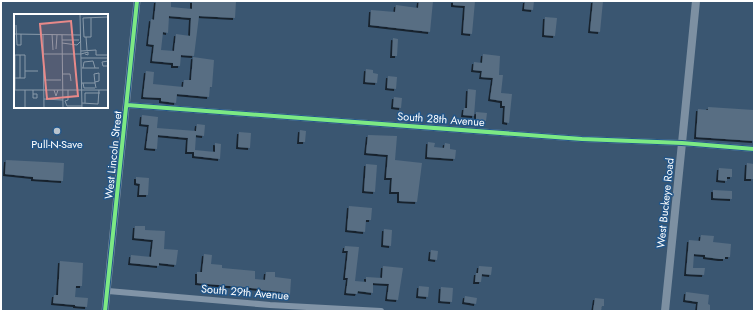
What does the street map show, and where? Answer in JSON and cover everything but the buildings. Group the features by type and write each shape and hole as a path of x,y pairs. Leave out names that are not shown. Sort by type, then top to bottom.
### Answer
{"main road":[{"name":"West Buckeye Road","path":"664,311 696,1"}],"street":[{"name":"West Lincoln Street","path":"105,311 137,1"},
{"name":"South 28th Avenue","path":"127,105 754,149"},
{"name":"South 29th Avenue","path":"108,291 270,305 381,311"}],"cycle path":[{"path":"105,311 137,1"},
{"path":"127,105 582,139 682,143 754,149"}],"place":[{"name":"Pull-N-Save","path":"57,131"}]}
